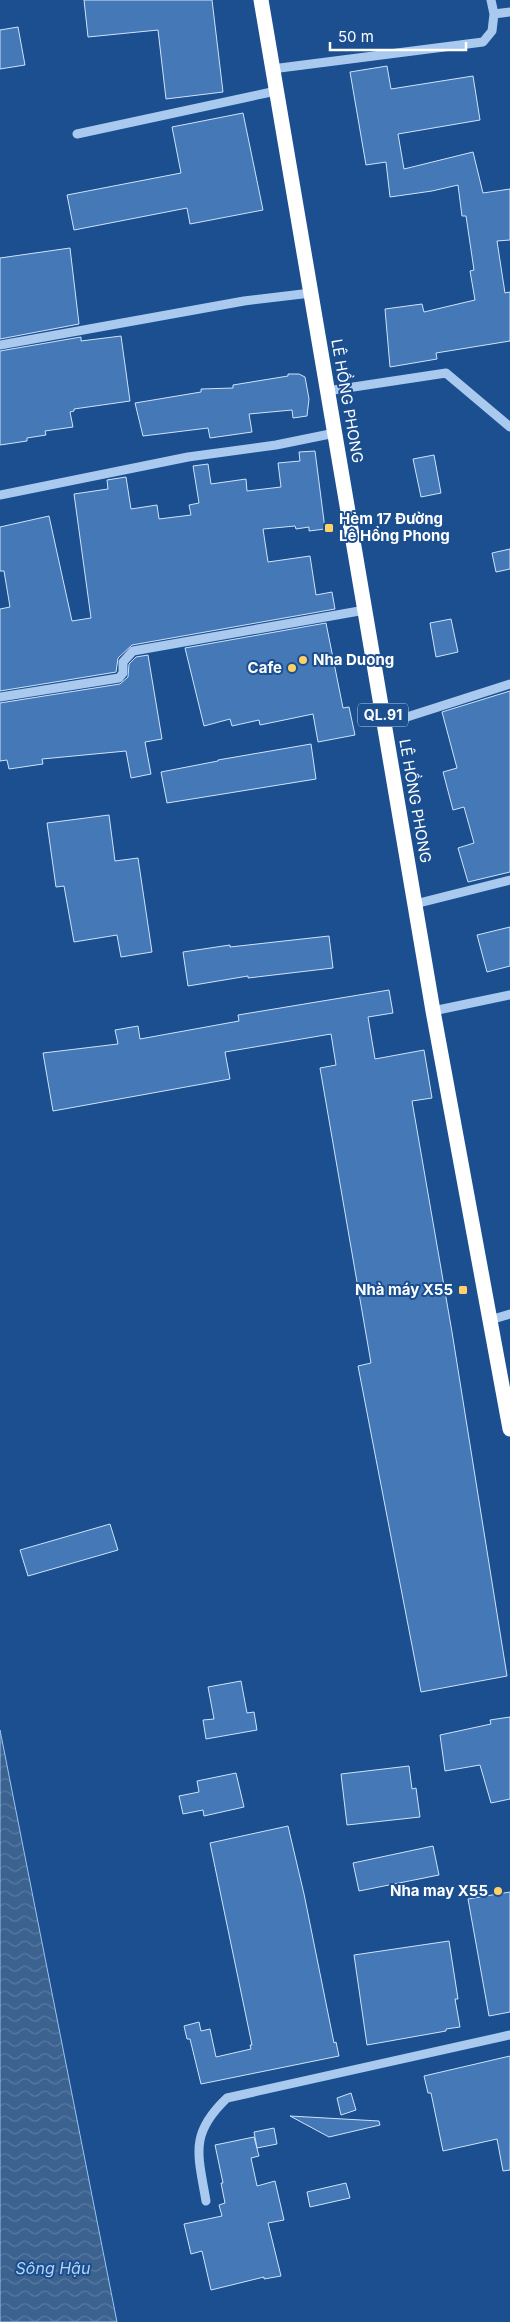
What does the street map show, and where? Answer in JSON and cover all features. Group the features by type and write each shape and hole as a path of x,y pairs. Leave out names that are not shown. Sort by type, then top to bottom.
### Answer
{"highway":[{"name":"LÊ HỒNG PHONG","path":"261,0 433,1011 510,1429"}],"street":[{"path":"272,69 483,42 492,31 494,14 491,0"},
{"path":"494,14 510,12"},
{"path":"77,134 276,91"},
{"path":"0,345 244,301 311,294"},
{"path":"328,391 446,373 510,427"},
{"path":"0,495 169,460 335,433"},
{"path":"0,697 119,678 123,673 123,662 133,651 365,610"},
{"path":"384,724 510,684"},
{"path":"415,904 510,880"},
{"path":"433,1011 510,995"},
{"path":"490,1320 510,1314"},
{"path":"206,2200 198,2153 200,2133 213,2111 227,2098 510,2035"}],"water":[{"name":"Sông Hậu","path":"0,1730 117,2322 0,2322"}],"building":[{"path":"84,0 212,0 223,92 166,99 158,30 88,37"},
{"path":"18,27 25,65 0,69 0,30"},
{"path":"387,66 391,89 473,76 480,120 398,134 404,169 473,152 483,193 510,189 510,240 497,241 505,293 510,292 510,341 436,353 437,359 390,367 385,309 422,304 424,312 475,300 470,271 474,270 466,216 462,216 458,185 390,197 386,162 366,165 350,72"},
{"path":"243,113 263,210 190,224 187,208 74,230 67,195 181,173 172,127"},
{"path":"70,248 79,324 0,339 0,258"},
{"path":"121,336 130,401 74,409 74,411 70,412 73,427 45,431 46,435 27,438 27,441 0,445 0,351 81,337 81,341"},
{"path":"288,374 299,374 305,377 309,399 307,416 293,418 292,410 249,414 252,432 210,438 208,428 143,436 135,403 201,392 201,389 233,388 233,385 288,376"},
{"path":"315,451 325,529 309,531 309,527 296,529 295,526 263,529 268,562 310,556 316,595 332,592 335,609 132,645 118,658 116,672 0,691 0,609 10,607 4,571 0,571 0,527 49,516 72,621 91,618 74,494 108,489 107,480 126,477 131,509 157,505 159,519 191,515 189,505 199,503 193,466 208,464 211,484 246,479 247,491 281,487 278,463 300,461 299,452"},
{"path":"434,455 441,493 421,497 413,459"},
{"path":"510,549 510,569 496,572 492,553"},
{"path":"451,619 458,652 436,657 430,623"},
{"path":"326,623 343,708 349,707 355,735 318,742 313,714 260,725 259,720 232,726 230,719 204,726 185,648"},
{"path":"148,655 162,739 145,742 151,774 131,778 126,751 42,759 43,764 9,769 7,760 0,761 0,703 120,684 128,677 129,664 136,657"},
{"path":"510,691 510,872 468,882 458,848 474,843 464,807 453,810 443,772 457,768 442,712"},
{"path":"311,744 316,779 167,803 161,772"},
{"path":"109,815 115,861 138,858 152,952 121,957 117,935 74,942 64,886 56,887 47,823"},
{"path":"510,927 510,966 487,972 477,935"},
{"path":"329,936 333,968 248,978 248,976 188,986 183,952 230,945 230,947"},
{"path":"389,990 393,1013 368,1017 375,1059 424,1050 432,1098 412,1101 452,1332 507,1676 421,1692 358,1366 371,1363 320,1068 336,1065 331,1034 225,1052 230,1079 53,1111 43,1053 118,1044 115,1030 138,1026 140,1039 239,1021 238,1015"},
{"path":"110,1524 118,1550 28,1576 20,1550"},
{"path":"241,1681 247,1713 254,1712 257,1730 206,1739 203,1720 214,1719 208,1687"},
{"path":"510,1717 510,1799 491,1803 480,1765 445,1771 440,1735 491,1724 490,1720"},
{"path":"409,1766 412,1789 416,1788 420,1817 347,1825 341,1774"},
{"path":"236,1773 244,1807 204,1816 203,1810 183,1814 179,1796 199,1792 197,1781"},
{"path":"288,1826 304,1894 334,2043 336,2042 339,2056 201,2084 190,2039 187,2039 184,2026 199,2022 201,2031 210,2029 216,2057 251,2049 250,2045 252,2045 210,1843"},
{"path":"433,1846 439,1875 359,1891 353,1863"},
{"path":"510,1892 510,2012 489,2016 468,1899"},
{"path":"449,1941 458,1999 455,1999 460,2027 367,2045 354,1955"},
{"path":"510,2056 510,2170 503,2171 497,2139 443,2151 431,2093 428,2093 424,2076"},
{"path":"351,2093 356,2110 341,2115 337,2098"},
{"path":"290,2116 379,2121 380,2125 329,2137"},
{"path":"274,2128 277,2144 257,2148 254,2132"},
{"path":"254,2137 259,2156 251,2158 257,2186 275,2181 284,2220 268,2223 281,2276 264,2279 264,2277 211,2290 202,2251 191,2254 184,2224 222,2216 219,2205 225,2203 215,2145"},
{"path":"346,2183 350,2198 310,2207 307,2192"}],"place":[{"name":"Hẻm 17 Đường Lê Hồng Phong","path":"329,528"},
{"name":"Nha Duong","path":"303,660"},
{"name":"Cafe","path":"292,668"},
{"name":"Nhà máy X55","path":"463,1290"},
{"name":"Nha may X55","path":"498,1891"}]}
